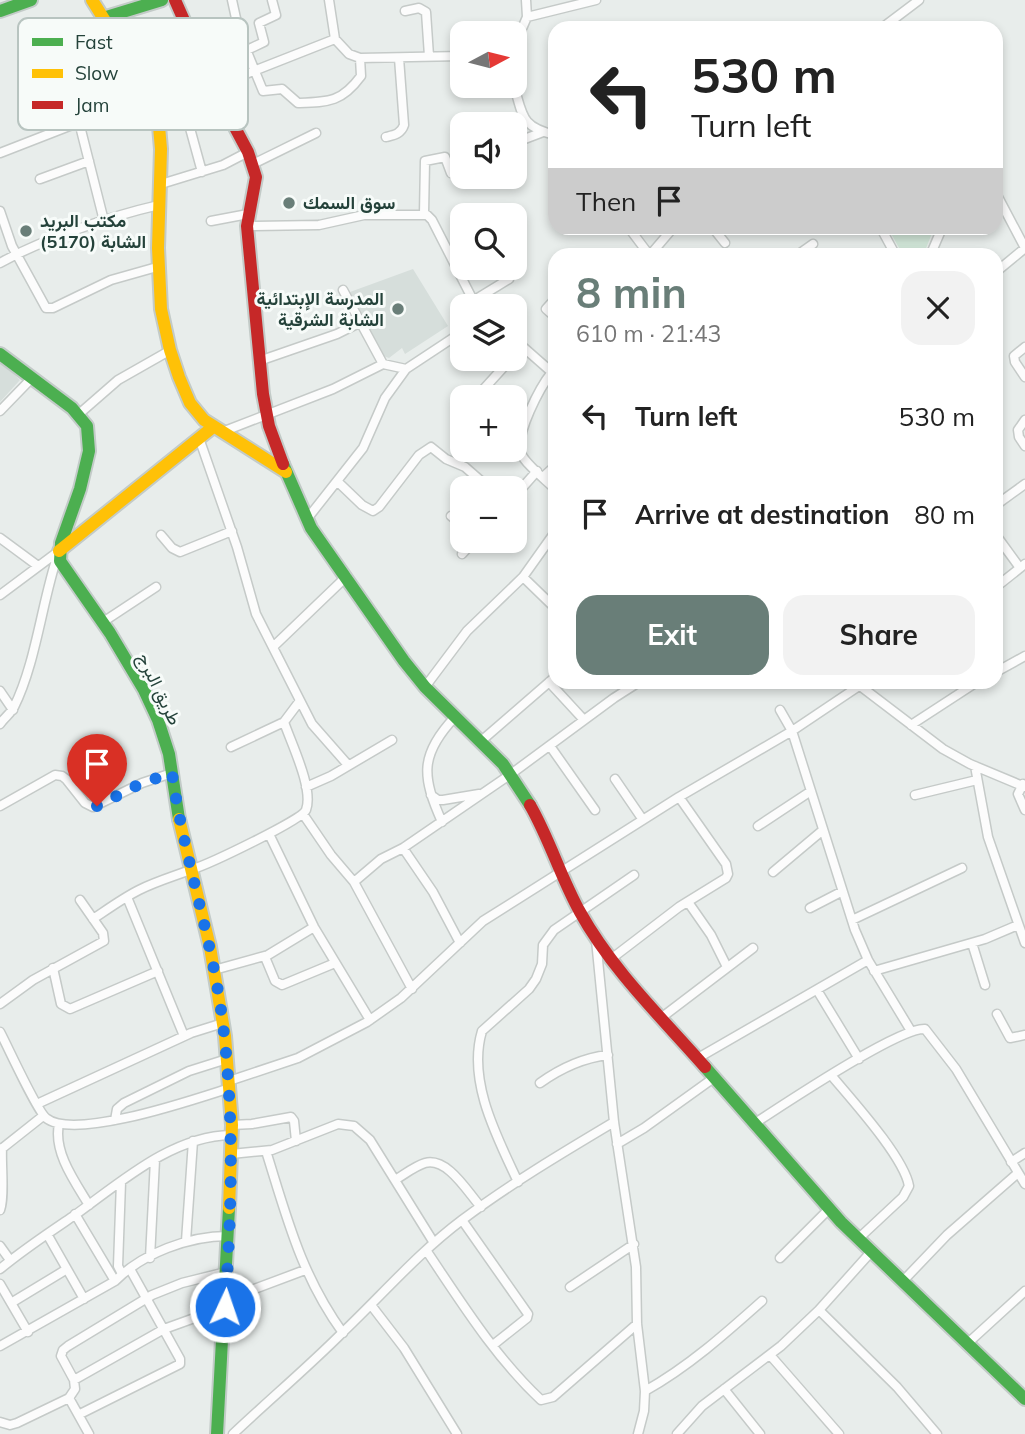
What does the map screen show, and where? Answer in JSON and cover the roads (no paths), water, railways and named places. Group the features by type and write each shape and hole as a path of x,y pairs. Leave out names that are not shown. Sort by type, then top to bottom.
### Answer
{"street":[{"path":"0,11 31,0"},
{"path":"92,0 103,18 162,0"},
{"path":"175,0 182,18"},
{"path":"232,0 236,18"},
{"path":"248,50 264,42 259,23 276,15 272,0"},
{"path":"329,0 335,39 349,54 360,58 450,56"},
{"path":"525,21 526,0"},
{"path":"527,17 596,0"},
{"path":"892,21 919,0"},
{"path":"405,12 419,8 426,12 429,56"},
{"path":"248,72 335,39"},
{"path":"248,53 263,91 282,89 298,103 330,101 346,94 361,76 360,58"},
{"path":"386,137 402,130 404,125 399,58"},
{"path":"518,98 527,123 533,129 548,133"},
{"path":"0,153 63,130"},
{"path":"82,130 104,221"},
{"path":"160,130 161,184 157,267 161,312 169,351 190,405 196,413 286,473"},
{"path":"190,130 202,172"},
{"path":"236,130 251,158 256,183 247,220 267,415 286,473 315,534 425,687 510,774 533,808 580,912 611,959 858,1239 1025,1399"},
{"path":"527,138 543,132"},
{"path":"161,184 251,158 316,133"},
{"path":"424,214 425,161 445,157 450,170"},
{"path":"40,179 89,161"},
{"path":"0,263 17,253 104,221 159,205"},
{"path":"1003,206 1025,248 1003,266"},
{"path":"0,211 9,239 49,309 111,280 157,267"},
{"path":"211,221 247,220 319,225 359,216 424,214 432,220 470,294"},
{"path":"719,235 725,243"},
{"path":"807,248 813,244"},
{"path":"489,294 508,280"},
{"path":"343,290 383,365"},
{"path":"260,362 359,323"},
{"path":"307,519 363,448 385,398 405,369 450,340"},
{"path":"1025,347 1014,356 1025,377"},
{"path":"527,350 548,369"},
{"path":"79,414 118,380 169,351"},
{"path":"0,354 79,414 89,434 89,451 49,580 23,684 13,710 0,723"},
{"path":"0,595 199,438 333,389 383,365 405,369"},
{"path":"487,385 500,371"},
{"path":"548,376 540,387 521,437 521,453 548,482"},
{"path":"0,411 31,379"},
{"path":"1025,421 1018,429 1019,437 1025,446"},
{"path":"199,438 232,531 250,600 261,625 312,724 348,765"},
{"path":"338,482 362,505 373,511 419,455 431,447 475,476"},
{"path":"527,486 548,470"},
{"path":"1003,500 1025,484"},
{"path":"161,535 172,548 184,552 232,531"},
{"path":"0,538 38,566"},
{"path":"425,687 467,631 523,577 548,543"},
{"path":"1003,543 1022,566 1003,581"},
{"name":"طريق البرج","path":"59,551 64,568 103,622 154,709 167,747 180,822 214,970 227,1059 231,1130 217,1434"},
{"path":"274,646 346,576"},
{"path":"523,577 548,601"},
{"path":"103,622 156,587"},
{"path":"1003,668 1025,656"},
{"path":"480,741 548,683"},
{"path":"559,689 584,720"},
{"path":"354,881 381,859 403,848 484,793 628,689"},
{"path":"0,1032 43,1116 59,1124 70,1125 114,1120 162,1110 298,1058 370,1020 412,989 483,921 679,797 792,731 853,689"},
{"path":"866,689 943,749 975,766 1024,785 1018,794 1025,810"},
{"path":"911,725 966,689"},
{"path":"0,691 13,710"},
{"path":"231,747 284,722 299,702"},
{"path":"780,710 792,731 841,892 868,961 911,1031"},
{"path":"442,822 429,793 426,771 434,742 455,717"},
{"path":"93,919 127,897 166,878 193,870 269,834 303,814 306,787 284,722"},
{"path":"306,787 392,740"},
{"path":"550,746 595,810"},
{"path":"975,766 988,837 1025,943"},
{"path":"0,806 55,775 66,779 85,803 93,807 142,783 172,773"},
{"path":"615,779 643,820"},
{"path":"915,795 977,780"},
{"path":"758,826 811,791"},
{"path":"429,793 438,800 484,793"},
{"path":"611,959 728,874 726,864 679,797"},
{"path":"303,814 331,855 354,881 412,989"},
{"path":"773,872 823,830"},
{"path":"269,834 314,927 370,1020"},
{"path":"403,848 433,892 460,943"},
{"path":"852,920 962,868"},
{"path":"518,1182 494,1127 481,1086 478,1059 480,1038 484,1028 529,989 542,964 546,940 559,926 634,875"},
{"path":"810,908 841,892"},
{"path":"127,897 184,1036"},
{"path":"0,1004 33,980 104,941 103,933 80,900"},
{"path":"688,902 710,934 727,967"},
{"path":"874,971 972,943 1018,925"},
{"path":"214,970 265,957 314,927"},
{"path":"595,937 614,1122 634,1244 637,1324 645,1391 644,1412 638,1434"},
{"path":"972,943 985,985"},
{"path":"661,1017 753,948"},
{"path":"265,957 275,981 282,985 335,962"},
{"path":"698,1058 868,961"},
{"path":"53,968 61,1004 69,1009 158,971"},
{"path":"817,990 859,1059"},
{"path":"997,1014 1010,1038 1025,1035"},
{"path":"37,1104 184,1036 223,1023"},
{"path":"755,1123 859,1059 911,1031 925,1029 968,1088 1025,1184"},
{"path":"540,1083 569,1065 587,1058 608,1055"},
{"path":"114,1120 117,1109 124,1103 189,1071 227,1059"},
{"path":"831,1075 880,1135 909,1185 903,1197 858,1239"},
{"path":"617,1144 665,1114 715,1077"},
{"path":"0,1210 1,1149 43,1116"},
{"path":"0,1269 121,1182 155,1160 193,1141 252,1124 291,1117 294,1121 296,1141"},
{"path":"233,1434 343,1333 400,1273 462,1220 614,1122"},
{"path":"59,1124 58,1139 69,1171 89,1205"},
{"path":"231,1154 266,1151 338,1125 354,1126 370,1140 434,1243"},
{"path":"186,1241 193,1141"},
{"path":"266,1151 305,1270 343,1333"},
{"path":"1011,1162 1025,1153"},
{"path":"150,1258 155,1160"},
{"path":"395,1180 422,1164 435,1162 449,1170 481,1207"},
{"path":"903,1281 947,1235 1018,1173"},
{"path":"118,1278 121,1182"},
{"path":"780,1258 830,1209"},
{"path":"75,1214 118,1278"},
{"path":"462,1220 528,1314 527,1318 493,1345"},
{"path":"47,1234 84,1299"},
{"path":"0,1346 150,1258 186,1241 205,1236 228,1236"},
{"path":"570,1287 634,1244"},
{"path":"0,1246 10,1260"},
{"path":"426,1250 493,1345 538,1396 546,1400 553,1397 637,1324"},
{"path":"677,1434 702,1406 770,1355 819,1310 871,1252"},
{"path":"11,1303 67,1269"},
{"path":"80,1414 180,1364 180,1359 130,1269"},
{"path":"74,1380 225,1298 305,1270"},
{"path":"0,1422 10,1425 69,1398 75,1389 74,1380 62,1360 63,1350 147,1298 183,1283 226,1272"},
{"path":"0,1284 28,1332"},
{"path":"968,1343 1025,1291"},
{"path":"645,1391 716,1342 762,1301"},
{"path":"371,1305 404,1348 455,1433"},
{"path":"819,1310 897,1387 937,1434"},
{"path":"770,1355 836,1433"},
{"path":"724,1390 760,1434"},
{"path":"69,1398 89,1434"},
{"path":"10,1425 14,1434"}],"place":[{"name":"سوق السمك","path":"289,203"},
{"name":"مكتب البريد الشابة (5170)","path":"26,231"},
{"name":"المدرسة الإبتدائية الشابة الشرقية","path":"398,309"}]}
